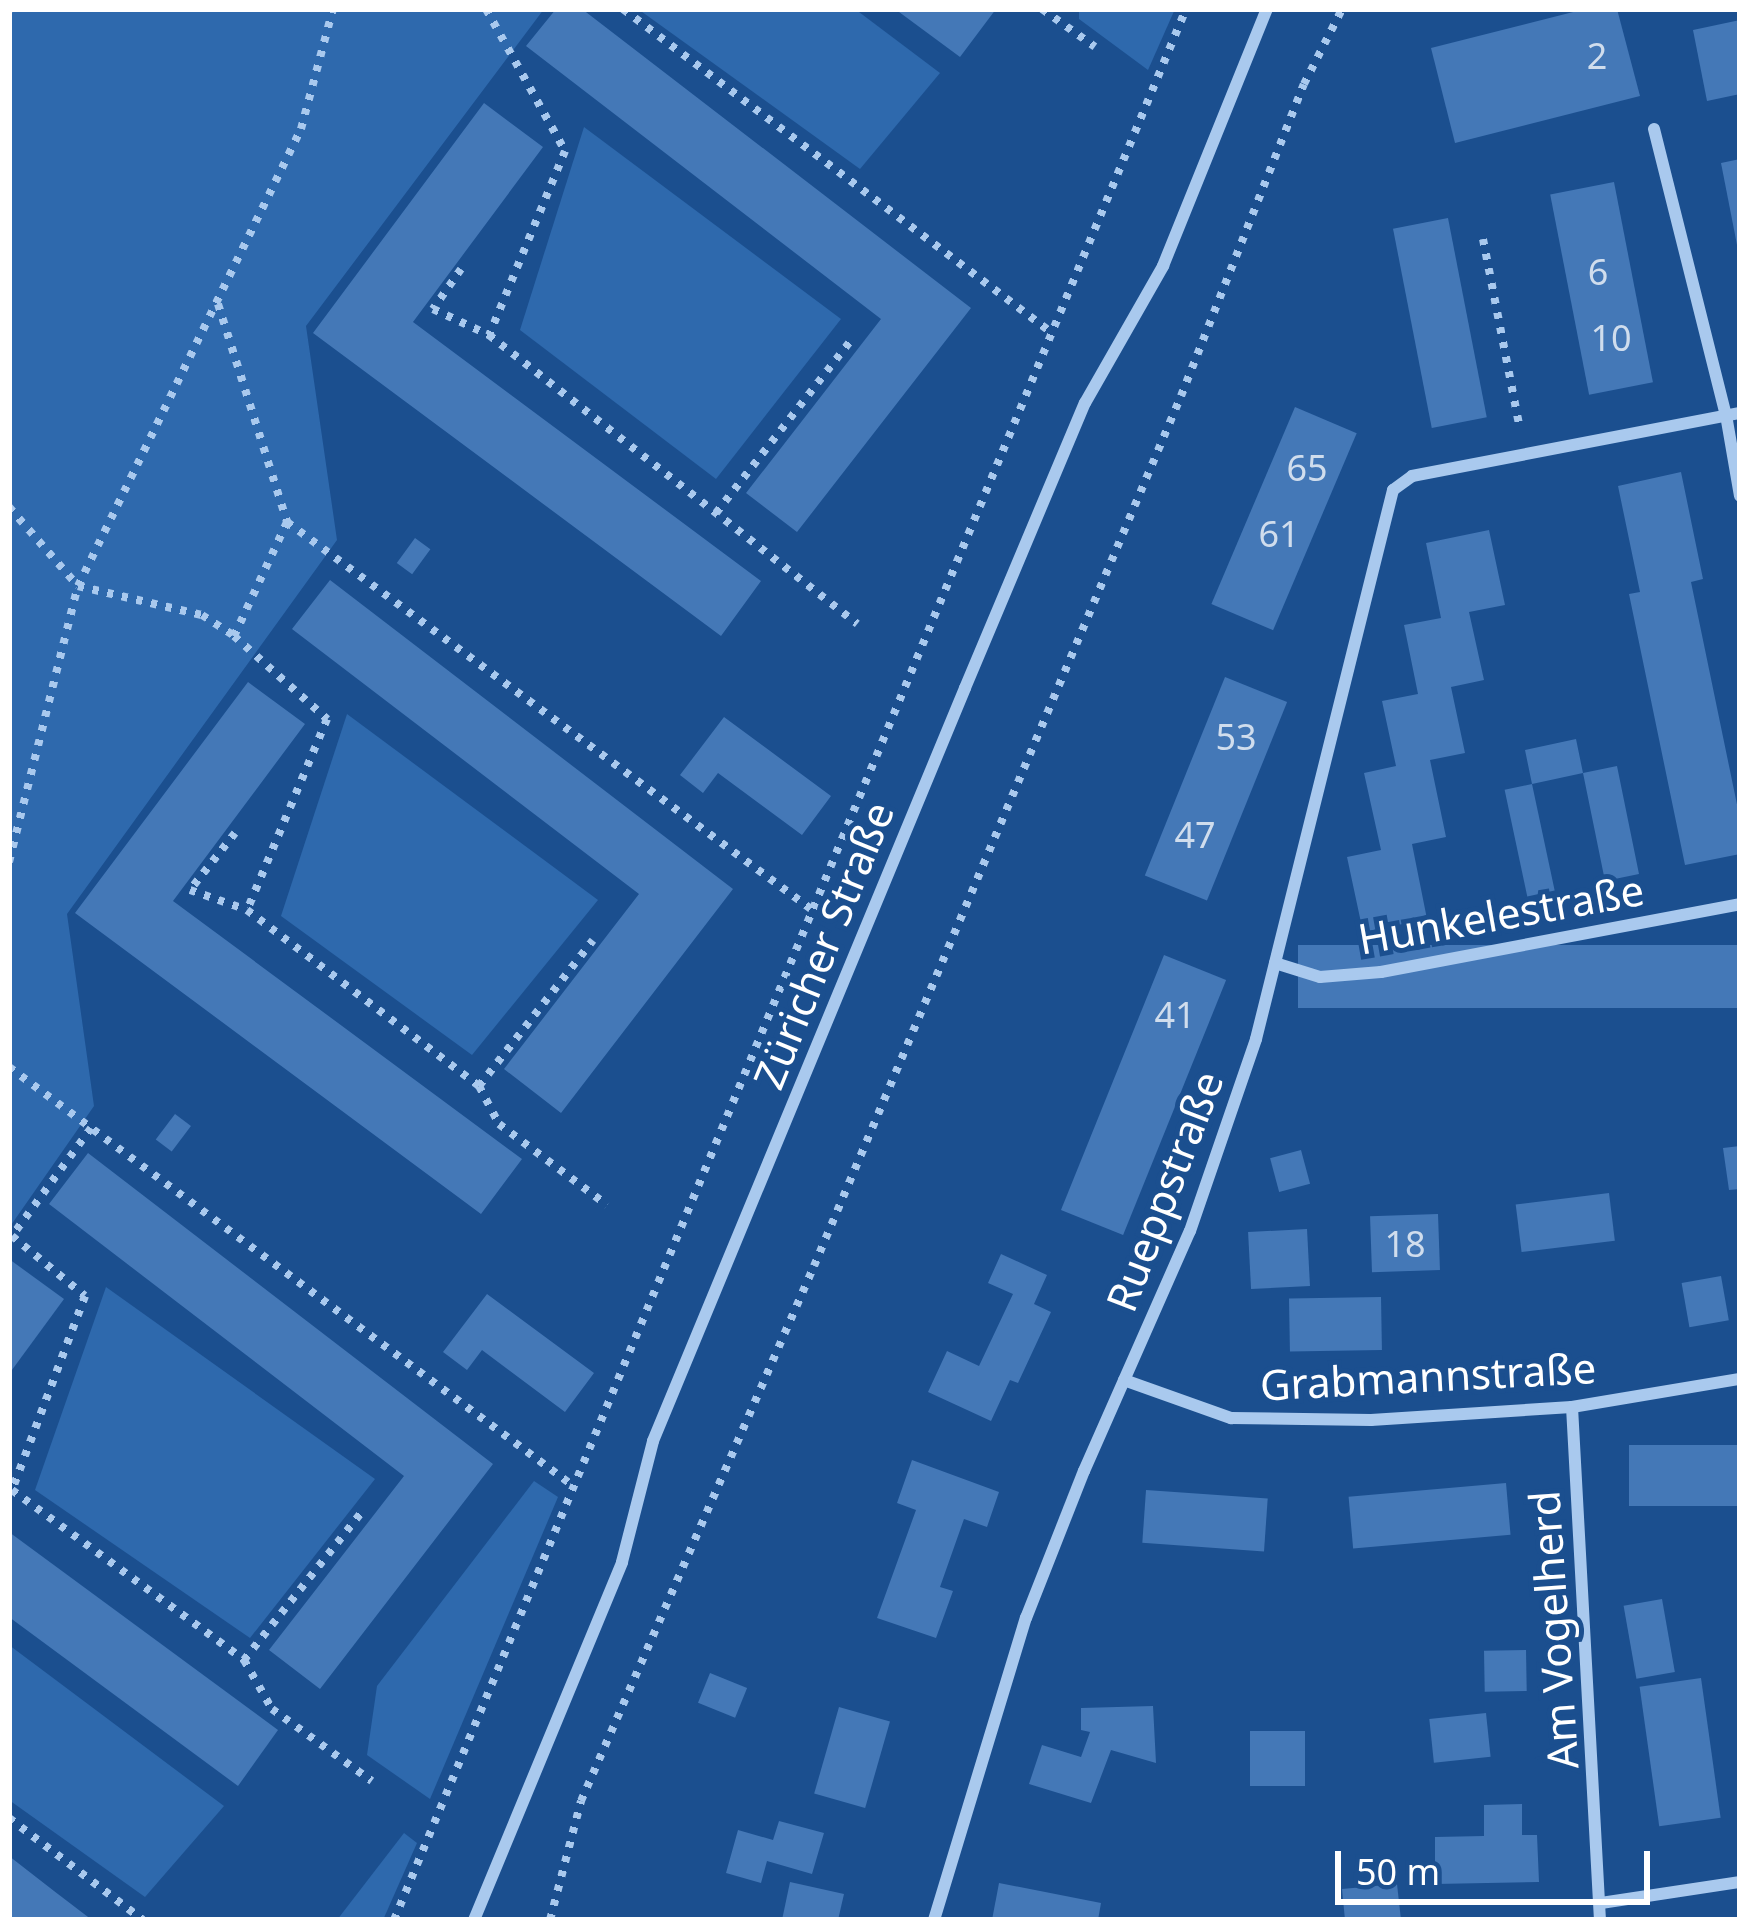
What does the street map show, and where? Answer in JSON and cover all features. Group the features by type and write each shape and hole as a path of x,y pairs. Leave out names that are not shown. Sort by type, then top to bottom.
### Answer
{"street":[{"name":"Züricher Straße","path":"474,1920 622,1562 652,1441 1085,403 1163,266 1267,9"},
{"path":"1654,129 1733,414 1740,496"},
{"path":"1525,454 1733,414"},
{"name":"Rueppstraße","path":"934,1920 1026,1618 1190,1231 1256,1040 1393,490 1412,476 1525,454"},
{"name":"Hunkelestraße","path":"1275,963 1320,977 1381,971 1740,904"},
{"name":"Grabmannstraße","path":"1124,1380 1231,1418 1371,1420 1572,1407 1740,1379"},
{"name":"Am Vogelherd","path":"1572,1407 1600,1920"},
{"path":"1601,1903 1740,1882"}],"path":[{"path":"9,862 78,586 301,129 333,9"},
{"path":"486,9 565,152 490,334"},
{"path":"623,9 1052,333"},
{"path":"1042,9 1095,47"},
{"path":"394,1920 1186,9"},
{"path":"550,1920 581,1802 823,1245 1181,396 1304,84 1342,9"},
{"path":"1483,239 1525,454"},
{"path":"461,269 433,308 490,334 857,624"},
{"path":"218,304 287,522 811,909"},
{"path":"716,513 853,339"},
{"path":"9,507 78,586 202,615 327,719 247,910"},
{"path":"234,637 287,522"},
{"path":"235,833 190,890 247,910 479,1086 499,1124 608,1205"},
{"path":"479,1086 593,940"},
{"path":"9,1067 572,1485"},
{"path":"91,1128 11,1235 85,1296 11,1489 244,1660 272,1709 372,1781"},
{"path":"244,1660 364,1509"},
{"path":"9,1818 143,1920"}],"shaded area":[{"path":"9,9 544,9 306,326 337,540 67,914 94,1106 9,1228"},
{"path":"638,9 855,9 940,73 860,169"},
{"path":"1079,9 1175,9 1148,70 1079,19"},
{"path":"584,127 841,319 716,479 520,330"},
{"path":"347,714 598,900 472,1055 281,916"},
{"path":"106,1287 375,1479 250,1638 35,1490"},
{"path":"534,1481 558,1497 430,1799 367,1755 377,1686"},
{"path":"9,1645 224,1806 145,1897 9,1800"},
{"path":"404,1833 417,1843 383,1920 337,1920"}],"building":[{"path":"556,9 582,9 971,308 797,532 746,493 881,319 526,46"},
{"path":"895,9 996,9 960,57"},
{"path":"1585,9 1617,9 1640,96 1455,143 1431,48"},
{"path":"1740,20 1740,94 1707,101 1693,30"},
{"path":"484,103 543,147 413,322 761,581 721,636 313,333"},
{"path":"1740,159 1740,250 1738,250 1721,163"},
{"path":"1614,182 1653,382 1589,395 1550,194"},
{"path":"1448,218 1487,417 1432,428 1393,229"},
{"path":"1295,407 1357,433 1273,630 1211,604"},
{"path":"1681,472 1703,579 1691,582 1740,819 1740,854 1685,865 1629,594 1640,592 1618,486"},
{"path":"1489,530 1505,605 1469,612 1484,680 1451,687 1465,753 1430,760 1446,837 1412,844 1427,919 1363,932 1347,857 1381,850 1364,773 1396,766 1382,701 1418,694 1404,625 1441,618 1426,543"},
{"path":"415,538 430,549 412,574 397,563"},
{"path":"330,580 733,889 561,1113 504,1069 639,894 292,629"},
{"path":"1225,677 1287,702 1207,901 1145,875"},
{"path":"248,682 305,724 173,901 522,1159 481,1214 75,913"},
{"path":"724,717 831,796 802,835 718,773 703,793 680,775"},
{"path":"1576,739 1583,773 1532,784 1525,750"},
{"path":"1617,766 1639,874 1605,881 1583,773"},
{"path":"1532,784 1555,891 1527,896 1505,790"},
{"path":"1298,945 1740,945 1740,1008 1298,1008"},
{"path":"1164,955 1226,980 1123,1235 1061,1210"},
{"path":"175,1114 191,1126 172,1152 156,1140"},
{"path":"1740,1146 1740,1189 1729,1190 1723,1148"},
{"path":"1301,1150 1310,1184 1279,1192 1270,1158"},
{"path":"88,1153 493,1464 320,1689 269,1650 404,1476 49,1204"},
{"path":"1609,1193 1615,1241 1522,1252 1516,1204"},
{"path":"1438,1214 1440,1270 1372,1272 1370,1216"},
{"path":"1307,1229 1310,1286 1251,1289 1248,1232"},
{"path":"1001,1254 1047,1275 1034,1304 1051,1312 1018,1383 1010,1380 991,1421 928,1392 947,1351 979,1366 1013,1294 988,1283"},
{"path":"9,1259 64,1299 9,1374"},
{"path":"1721,1276 1729,1320 1689,1327 1682,1283"},
{"path":"487,1294 594,1373 565,1412 482,1350 467,1370 443,1352"},
{"path":"1381,1297 1382,1350 1290,1352 1289,1299"},
{"path":"1629,1445 1740,1445 1740,1506 1629,1506"},
{"path":"912,1460 999,1492 987,1527 964,1519 940,1587 953,1591 936,1638 877,1618 916,1510 897,1503"},
{"path":"1506,1483 1511,1535 1353,1549 1349,1497"},
{"path":"1146,1490 1268,1499 1264,1551 1142,1543"},
{"path":"9,1532 278,1730 238,1786 9,1617"},
{"path":"1662,1599 1675,1672 1636,1679 1624,1606"},
{"path":"1526,1650 1527,1691 1485,1692 1484,1651"},
{"path":"710,1673 747,1688 735,1718 698,1703"},
{"path":"1701,1678 1721,1818 1659,1826 1640,1687"},
{"path":"1153,1706 1156,1763 1111,1750 1091,1803 1029,1784 1042,1745 1081,1757 1090,1732 1081,1730 1081,1708"},
{"path":"839,1707 890,1722 865,1808 814,1794"},
{"path":"1486,1713 1491,1757 1434,1763 1429,1719"},
{"path":"1250,1731 1305,1731 1305,1786 1250,1786"},
{"path":"1522,1804 1522,1835 1537,1835 1539,1882 1435,1884 1435,1837 1484,1836 1484,1805"},
{"path":"779,1821 824,1833 812,1874 767,1861 761,1883 726,1873 738,1830 773,1840"},
{"path":"9,1856 54,1891 92,1920 9,1920"},
{"path":"790,1882 844,1894 838,1920 782,1920"},
{"path":"999,1883 1101,1903 1098,1920 992,1920"},
{"path":"1397,1884 1401,1920 1345,1920 1342,1889"}]}
